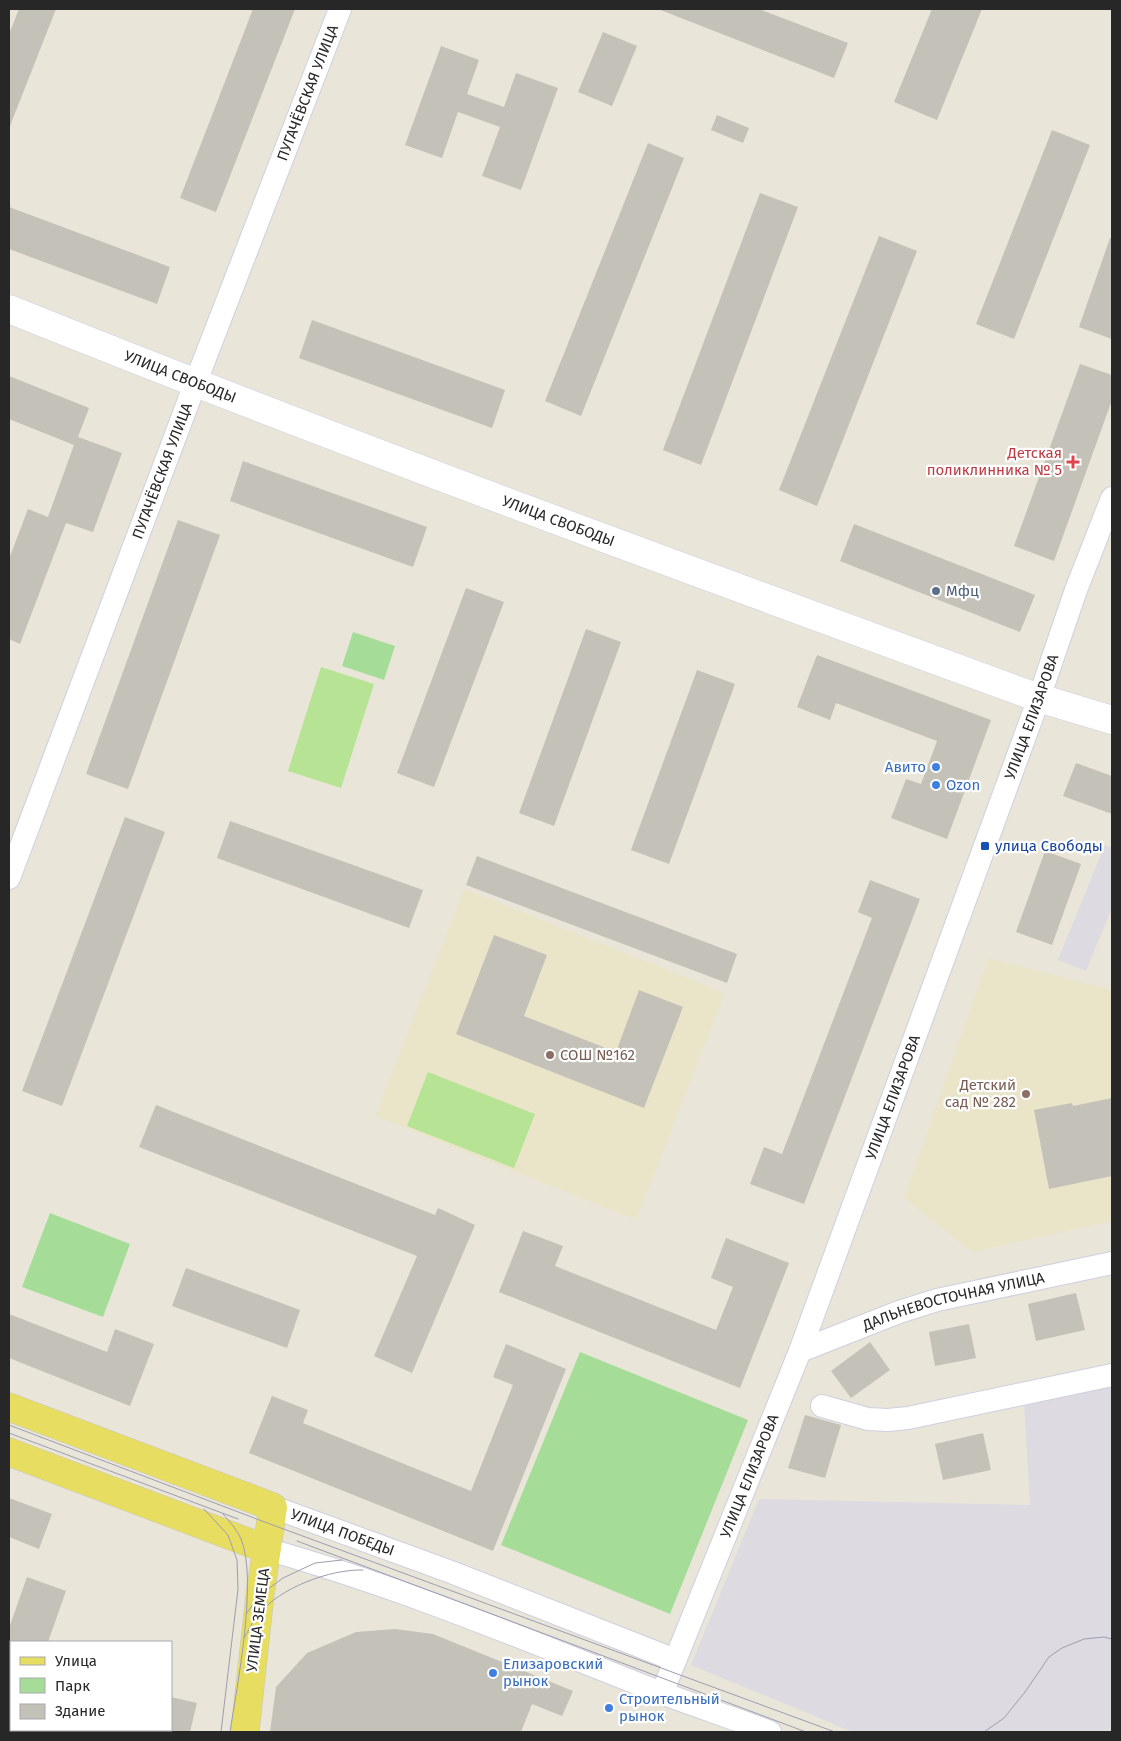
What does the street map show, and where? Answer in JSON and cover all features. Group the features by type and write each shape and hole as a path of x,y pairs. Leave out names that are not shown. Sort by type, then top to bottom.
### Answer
{"main road":[{"name":"УЛИЦА ПОБЕДЫ","path":"9,1408 272,1508"},
{"path":"9,1452 266,1549"},
{"name":"УЛИЦА ЗЕМЕЦА","path":"245,1732 272,1508"}],"street":[{"name":"ПУГАЧЁВСКАЯ УЛИЦА","path":"9,878 195,384 340,9"},
{"name":"УЛИЦА СВОБОДЫ","path":"9,309 195,384 585,532 1039,698 1112,720"},
{"name":"УЛИЦА ЕЛИЗАРОВА","path":"662,1693 800,1351 1039,698 1076,590 1112,498"},
{"name":"ДАЛЬНЕВОСТОЧНАЯ УЛИЦА","path":"800,1351 899,1312 938,1300 1112,1263"},
{"path":"822,1406 868,1419 908,1418 1112,1374"},
{"name":"УЛИЦА ПОБЕДЫ","path":"272,1508 451,1572 675,1660"},
{"path":"266,1549 341,1571 436,1605 662,1693 770,1732"}],"shaded area":[{"path":"1105,845 1112,848 1112,907 1086,971 1058,960"},
{"name":"СОШ №162","path":"464,889 725,993 636,1220 375,1116"},
{"name":"Детский сад № 282","path":"988,958 1112,990 1112,1221 972,1252 904,1198"},
{"path":"1112,1385 1112,1732 853,1732 691,1665 759,1499 1030,1505 1024,1402"}],"green space":[{"path":"353,632 395,646 384,680 342,666"},
{"path":"321,667 374,684 341,788 288,771"},
{"path":"428,1072 535,1114 514,1168 407,1126"},
{"path":"50,1213 130,1244 103,1317 22,1287"},
{"path":"580,1352 748,1420 670,1614 501,1545"}],"building":[{"path":"19,9 56,9 10,126 9,34"},
{"path":"253,9 295,9 216,212 180,198"},
{"path":"658,9 759,9 848,43 834,78"},
{"path":"932,9 982,9 937,120 894,102"},
{"path":"603,32 637,46 612,106 578,92"},
{"path":"441,46 479,60 467,94 504,107 516,73 558,88 521,190 482,176 500,127 458,112 442,158 405,145"},
{"path":"717,115 749,128 743,143 711,130"},
{"path":"1052,130 1090,145 1014,339 976,324"},
{"path":"648,143 684,158 581,416 545,401"},
{"path":"760,193 798,207 701,465 663,450"},
{"path":"9,207 170,267 157,304 9,249"},
{"path":"879,236 917,251 817,506 779,490"},
{"path":"1110,238 1112,238 1112,339 1079,327"},
{"path":"312,320 505,390 492,428 299,358"},
{"path":"1080,364 1112,375 1112,400 1054,561 1014,546"},
{"path":"9,376 89,408 78,437 122,453 93,532 66,523 20,644 9,639 9,559 28,509 48,517 74,445 9,419"},
{"path":"243,461 427,527 413,567 230,501"},
{"path":"178,520 220,535 128,789 86,774"},
{"path":"854,524 1035,595 1020,632 840,561"},
{"path":"466,588 504,602 434,787 397,773"},
{"path":"586,629 621,642 554,826 519,813"},
{"path":"817,655 991,720 947,839 891,818 906,779 921,784 937,741 836,703 830,720 797,707"},
{"path":"697,670 735,684 669,864 631,850"},
{"path":"1076,763 1112,776 1112,814 1063,796"},
{"path":"125,817 165,832 62,1106 22,1091"},
{"path":"230,821 423,890 409,928 217,858"},
{"path":"1045,851 1081,864 1052,945 1016,932"},
{"path":"477,856 737,954 727,983 466,885"},
{"path":"870,880 920,899 804,1204 750,1184 764,1147 782,1154 872,918 858,912"},
{"path":"494,935 547,955 524,1016 616,1052 639,990 683,1007 644,1108 456,1034"},
{"path":"1112,1098 1112,1176 1049,1189 1034,1110 1072,1103 1073,1106"},
{"path":"156,1105 435,1215 438,1208 475,1225 412,1373 374,1356 417,1256 139,1147"},
{"path":"523,1231 563,1246 555,1266 716,1330 733,1287 711,1278 726,1238 789,1263 740,1388 499,1292"},
{"path":"186,1268 300,1310 287,1348 172,1306"},
{"path":"1076,1293 1085,1330 1036,1341 1028,1304"},
{"path":"9,1314 107,1352 115,1329 154,1344 130,1406 9,1358"},
{"path":"969,1324 976,1358 935,1366 929,1332"},
{"path":"870,1342 890,1370 851,1398 831,1371"},
{"path":"506,1344 566,1369 493,1551 249,1453 272,1396 308,1410 303,1423 471,1491 513,1385 493,1377"},
{"path":"805,1415 841,1425 825,1478 788,1468"},
{"path":"983,1433 991,1470 943,1480 935,1444"},
{"path":"9,1498 52,1514 39,1549 9,1537"},
{"path":"27,1577 66,1591 48,1641 9,1642 9,1628"},
{"path":"395,1629 433,1634 573,1691 562,1716 532,1704 521,1732 270,1732 276,1687 307,1653 356,1632"},
{"path":"172,1697 197,1703 190,1732 171,1732"}],"tram line":[{"path":"9,1425 270,1524 835,1732"},
{"path":"9,1433 238,1519"},
{"path":"204,1509 228,1535 237,1560 238,1589 221,1732"},
{"path":"223,1514 241,1539 246,1557 247,1580 247,1606 241,1662 230,1732"},
{"path":"297,1541 806,1732"},
{"path":"246,1614 260,1595 283,1578 315,1563 342,1560"},
{"path":"244,1638 256,1617 279,1596 306,1582 321,1577 363,1570"},
{"path":"984,1732 1004,1718 1049,1657 1062,1648 1084,1639 1104,1637 1112,1639"}],"place":[{"name":"Детская поликлинника № 5","path":"1073,462"},
{"name":"Мфц","path":"936,591"},
{"name":"Авито","path":"936,767"},
{"name":"Ozon","path":"936,785"},
{"name":"улица Свободы","path":"985,846"},
{"name":"СОШ №162","path":"550,1055"},
{"name":"Детский сад № 282","path":"1026,1094"},
{"name":"Елизаровский рынок","path":"493,1673"},
{"name":"Строительный рынок","path":"609,1708"}]}
